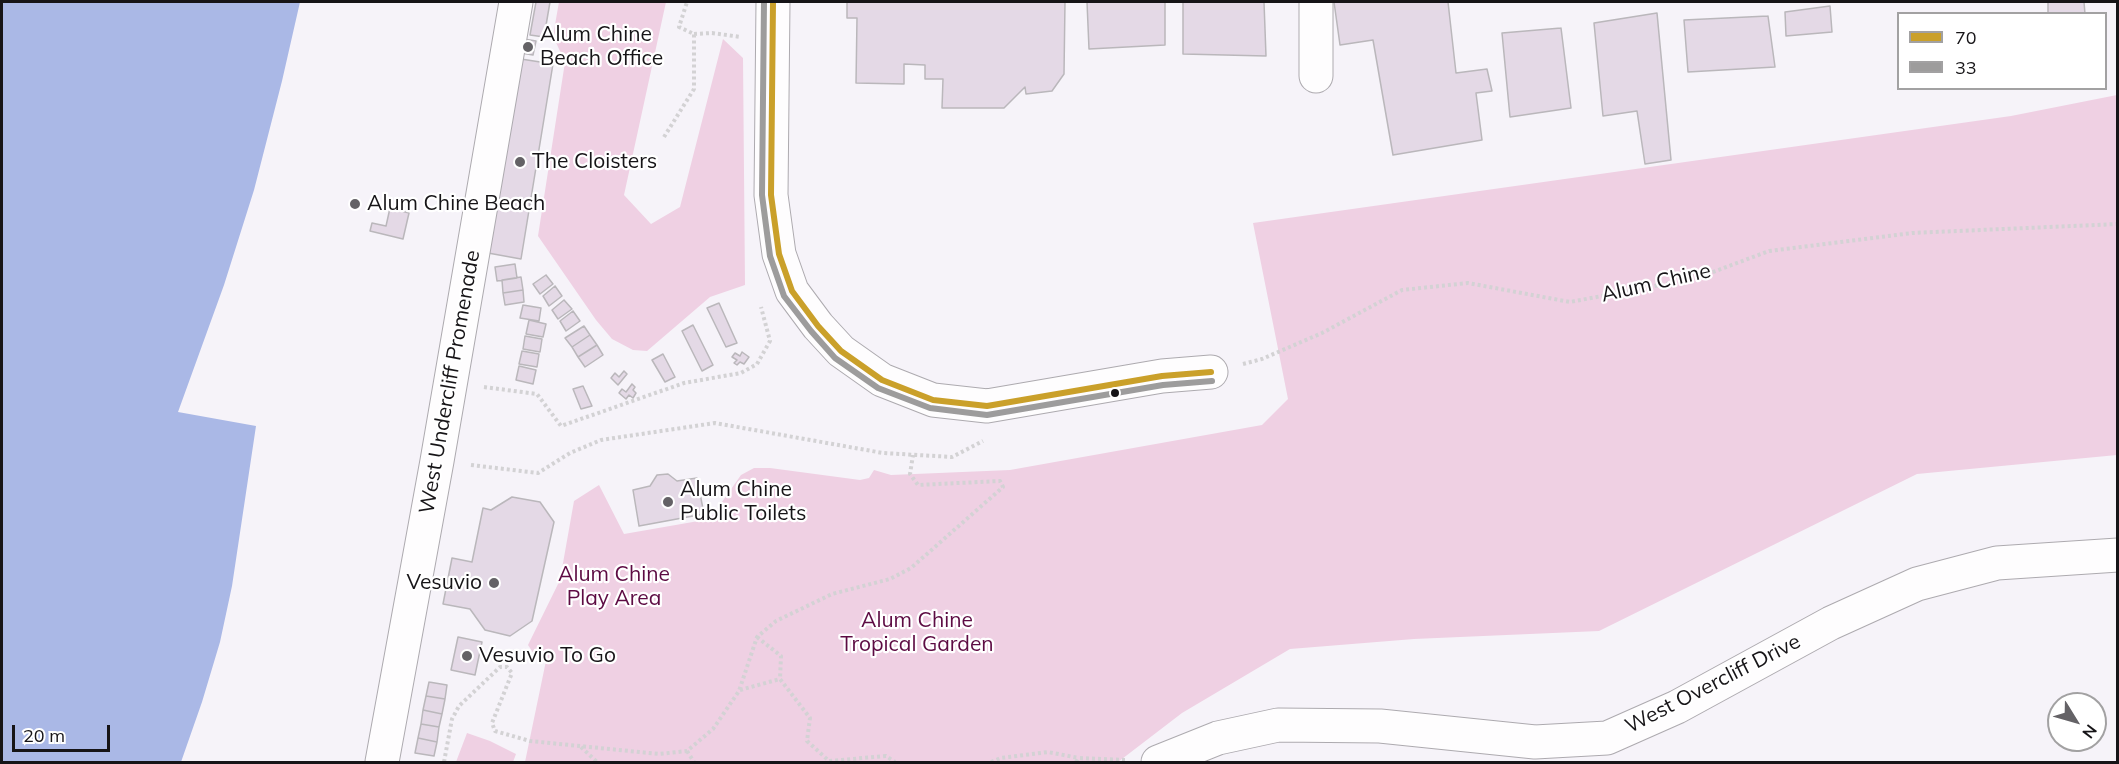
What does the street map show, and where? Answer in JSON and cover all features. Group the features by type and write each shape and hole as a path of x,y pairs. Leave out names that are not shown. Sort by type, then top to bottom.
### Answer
{"street":[{"name":"West Undercliff Promenade","path":"381,762 437,461 516,2"},
{"path":"773,2 771,195 779,254 792,291 818,326 841,351 882,380 933,400 987,406 1162,376 1211,372"},
{"path":"1316,2 1316,76"},
{"name":"West Overcliff Drive","path":"1145,761 1218,738 1278,725 1380,726 1535,742 1607,738 1677,708 1831,622 1917,584 1997,563 2118,555"}],"path":[{"path":"687,2 680,27 693,34 712,33"},
{"path":"664,137 694,89 693,34"},
{"name":"Alum Chine","path":"1211,372 1262,359 1322,333 1402,290 1468,283 1570,302 1697,278 1769,251 1912,232 2118,224"},
{"path":"450,383 537,394 561,426 684,383 741,373 757,363 770,341 759,300"},
{"path":"437,461 538,472 570,453 601,440 716,423 883,453 952,457 990,437 1001,404"},
{"path":"444,762 452,719 459,706 500,667 507,667 512,673 492,723 495,731 530,741 659,754 687,751 713,729 739,691 757,637 776,621 832,594 890,579 911,568 1003,487 1000,481 918,485 910,474 913,454"},
{"path":"757,637 781,656 780,680 810,718 807,741 829,760 886,756 895,762"},
{"path":"739,691 780,680"},
{"path":"581,746 597,762"},
{"path":"687,751 694,762"},
{"path":"991,762 1001,758 1048,752 1078,760 1145,761"}],"green space":[{"path":"559,2 666,2 624,195 651,224 680,207 723,39 743,58 745,285 710,297 647,351 633,350 612,339 596,320 538,236 565,62 553,36"},
{"path":"2117,95 2117,455 1917,474 1599,631 1414,639 1290,649 1182,713 1118,762 525,762 547,656 536,657 528,645 560,580 574,501 599,485 624,534 710,519 741,475 754,468 860,480 869,478 874,470 891,475 1010,470 1262,425 1288,399 1253,223 2011,116"},
{"path":"467,733 516,754 513,762 456,762"}],"water":[{"path":"2,2 300,2 254,190 224,285 178,412 256,426 232,586 220,642 181,762 2,762"}],"building":[{"path":"536,2 550,2 544,37 530,35"},
{"path":"847,2 1065,2 1064,74 1052,91 1026,94 1025,87 1004,108 942,108 943,79 925,79 925,65 904,64 904,84 856,83 857,18 847,18"},
{"path":"1087,2 1165,2 1165,45 1089,49"},
{"path":"1183,2 1264,2 1266,56 1183,54"},
{"path":"1334,2 1448,2 1456,73 1487,69 1492,91 1476,93 1482,140 1393,155 1373,40 1340,45"},
{"path":"2048,2 2084,2 2085,12 2048,12"},
{"path":"1830,6 1832,32 1786,36 1785,12"},
{"path":"1657,13 1671,160 1645,164 1637,111 1603,116 1594,23"},
{"path":"1768,16 1775,67 1688,72 1684,20"},
{"path":"1561,28 1571,108 1510,117 1502,33"},
{"name":"Alum Chine Beach Office","path":"524,39 536,41 533,55 521,53"},
{"name":"The Cloisters","path":"521,59 553,64 521,259 488,253"},
{"path":"390,208 409,213 403,239 370,231 372,223 386,226"},
{"path":"515,264 517,278 497,281 495,267"},
{"path":"546,275 553,284 540,294 533,284"},
{"path":"521,277 523,290 503,293 502,280"},
{"path":"555,286 562,296 549,306 543,296"},
{"path":"523,290 524,302 505,305 503,293"},
{"path":"564,300 572,309 558,319 552,310"},
{"path":"719,303 737,343 726,347 707,308"},
{"path":"523,305 541,308 539,321 520,318"},
{"path":"573,311 580,321 566,331 560,321"},
{"path":"529,320 546,324 543,337 526,334"},
{"path":"693,325 713,365 702,371 682,331"},
{"path":"584,326 590,335 572,347 565,338"},
{"path":"590,335 597,345 578,357 572,347"},
{"path":"525,336 542,339 540,352 523,349"},
{"path":"597,345 603,355 585,367 578,357"},
{"path":"522,351 539,354 537,367 519,364"},
{"path":"742,352 749,357 744,364 740,362 737,365 734,363 737,360 732,357 735,353 740,356"},
{"path":"663,354 675,377 665,382 652,360"},
{"path":"519,366 536,370 533,384 516,380"},
{"path":"624,371 627,374 618,385 611,378 615,373 619,377"},
{"path":"632,384 636,393 633,398 629,395 626,399 619,393 622,389 626,392"},
{"path":"583,386 592,406 581,409 573,389"},
{"name":"Alum Chine Public Toilets","path":"668,474 677,481 697,478 704,514 639,526 633,490 650,486 657,475"},
{"name":"Vesuvio","path":"512,497 540,502 554,522 532,621 510,636 485,630 470,609 443,604 452,558 472,562 483,508 491,510"},
{"name":"Vesuvio To Go","path":"458,637 482,642 475,675 451,670"},
{"path":"429,682 447,685 445,699 426,696"},
{"path":"426,696 445,699 442,714 423,710"},
{"path":"423,710 442,714 439,727 421,724"},
{"path":"421,724 439,727 437,742 418,738"},
{"path":"418,738 437,742 434,756 415,753"}],"transit line":[{"name":"33","path":"764,2 762,195 770,256 784,296 835,358 878,388 930,408 987,415 1163,385 1212,381"},
{"name":"70","path":"773,2 771,195 779,254 792,291 818,326 841,351 882,380 933,400 987,406 1162,376 1211,372"}],"place":[{"name":"Alum Chine Beach Office","path":"528,47"},
{"name":"The Cloisters","path":"520,162"},
{"name":"Alum Chine Beach","path":"355,204"},
{"name":"Alum Chine Public Toilets","path":"668,502"},
{"name":"Vesuvio","path":"494,583"},
{"name":"Vesuvio To Go","path":"467,656"}],"park label":[{"name":"Alum Chine Play Area","path":"614,587"},
{"name":"Alum Chine Tropical Garden","path":"917,633"}]}
